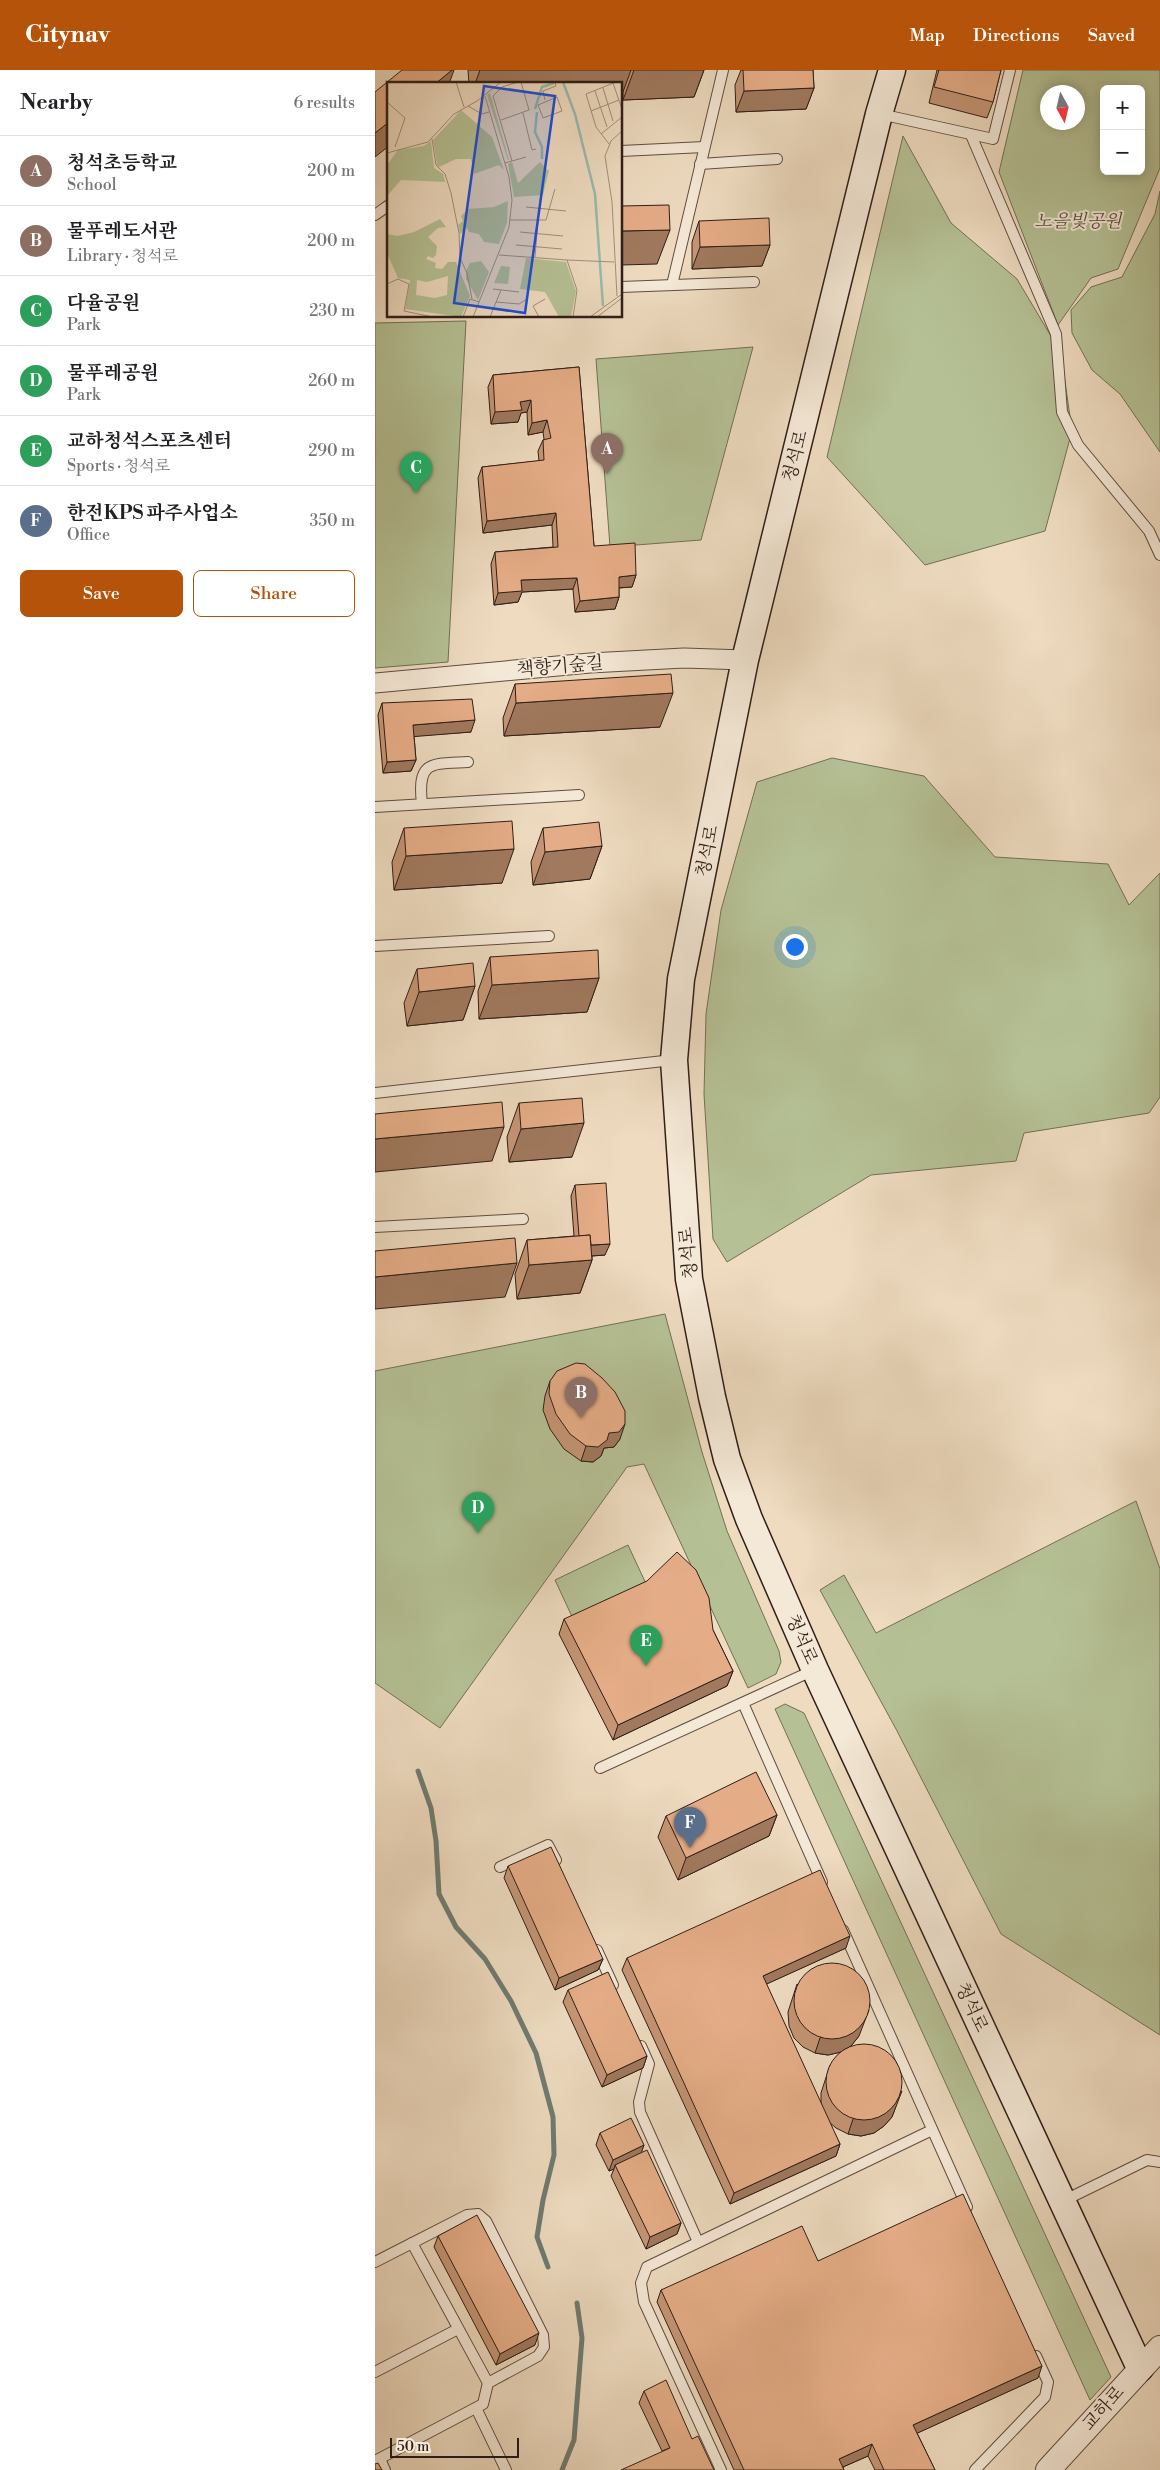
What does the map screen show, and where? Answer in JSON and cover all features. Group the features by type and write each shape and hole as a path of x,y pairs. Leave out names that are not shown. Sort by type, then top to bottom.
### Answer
{"main road":[{"name":"청석로","path":"892,70 879,114 745,660 681,979 674,1060 689,1279 712,1397 727,1459 749,1519 815,1670 1140,2368"}],"street":[{"name":"책향기숲길","path":"375,683 590,663 684,658 745,660"},
{"name":"교하로","path":"1048,2470 1160,2348"}],"lane":[{"path":"672,285 723,70"},
{"path":"879,114 993,140 1010,70"},
{"path":"971,135 1056,334 1063,412 1078,445 1149,531 1160,555"},
{"path":"623,151 704,147"},
{"path":"701,164 777,159"},
{"path":"375,215 387,206"},
{"path":"623,287 755,282"},
{"path":"422,804 420,784 424,770 433,764 469,762"},
{"path":"375,807 579,796"},
{"path":"375,946 549,936"},
{"path":"375,1093 674,1060"},
{"path":"375,1227 523,1219"},
{"path":"600,1768 815,1670"},
{"path":"743,1703 827,1894"},
{"path":"500,1867 549,1845 561,1871"},
{"path":"839,1921 931,2130 973,2220"},
{"path":"593,1941 617,1994"},
{"path":"637,2038 649,2064 639,2102 640,2112 698,2242"},
{"path":"721,2470 644,2302 641,2283 647,2266 931,2130"},
{"path":"1062,2202 1147,2160 1160,2162"},
{"path":"375,2262 467,2215 478,2214 486,2221 543,2335 544,2348 538,2356 488,2382"},
{"path":"385,2470 377,2460 483,2404 488,2382 412,2243"},
{"path":"375,2372 458,2329"},
{"path":"975,2470 1045,2397 1048,2382 1031,2346"},
{"path":"476,2408 506,2470"}],"green space":[{"name":"노을빛공원","path":"1023,70 1160,70 1160,168 1118,269 1091,278 1058,325 999,172"},
{"path":"903,136 951,223 1017,279 1061,353 1072,431 1045,531 925,565 827,457"},
{"path":"1160,191 1160,452 1120,394 1092,370 1072,333 1071,310 1091,287 1122,277 1155,214"},
{"path":"466,321 448,662 375,668 375,323"},
{"path":"753,347 701,540 610,547 596,359"},
{"path":"832,758 924,776 995,857 1108,864 1129,905 1160,873 1160,1097 1149,1113 1024,1133 1016,1161 871,1175 727,1262 713,1239 704,1094 706,1014 721,910 757,782"},
{"path":"665,1314 702,1452 727,1531 779,1651 781,1662 776,1674 748,1688 644,1464 627,1467 440,1728 375,1683 375,1371"},
{"path":"1136,1501 1160,1569 1160,2035 1001,1934 896,1729 820,1590 844,1575 876,1633"},
{"path":"628,1545 648,1588 575,1623 555,1580"},
{"path":"785,1704 804,1713 1111,2377 1090,2400 775,1709"}],"building":[{"path":"402,70 452,70 437,82 387,82"},
{"path":"743,70 813,70 814,88 744,91"},
{"path":"939,70 1001,70 993,102 934,87"},
{"path":"387,82 387,124 375,133 375,92"},
{"path":"669,205 670,230 623,231 623,206"},
{"path":"769,218 770,245 700,247 699,221"},
{"path":"579,367 594,546 635,543 636,575 619,577 619,597 580,601 577,578 521,580 522,591 498,593 495,552 558,547 556,513 487,521 482,467 544,460 543,440 551,438 547,420 532,423 531,400 520,402 522,410 495,412 493,375"},
{"path":"671,674 673,693 516,703 515,684"},
{"path":"472,699 475,720 413,725 416,760 387,762 382,703"},
{"path":"512,821 514,849 406,856 404,828"},
{"path":"599,822 602,846 545,852 543,828"},
{"path":"598,950 599,978 492,985 490,957"},
{"path":"473,963 475,986 419,992 417,969"},
{"path":"582,1098 584,1123 521,1129 519,1103"},
{"path":"502,1102 504,1127 375,1139 375,1114"},
{"path":"606,1183 610,1244 591,1245 590,1235 579,1236 575,1185"},
{"path":"590,1235 592,1260 529,1265 527,1240"},
{"path":"515,1238 517,1263 375,1277 375,1251"},
{"path":"576,1363 585,1364 602,1378 615,1392 625,1411 625,1424 619,1432 609,1433 607,1440 598,1447 586,1446 570,1434 556,1414 549,1394 550,1381 557,1371"},
{"path":"677,1552 696,1570 709,1598 713,1630 733,1671 618,1725 564,1619 647,1581"},
{"path":"756,1772 777,1815 686,1858 666,1816"},
{"path":"551,1847 603,1959 559,1978 508,1866"},
{"path":"820,1870 850,1936 763,1976 840,2144 734,2193 627,1958"},
{"path":"832,1963 847,1966 859,1974 867,1986 870,2001 867,2016 859,2028 847,2036 832,2039 817,2036 805,2028 797,2016 794,2001 797,1986 805,1974 817,1966"},
{"path":"608,1972 647,2056 607,2075 568,1990"},
{"path":"864,2044 879,2047 891,2055 899,2067 902,2082 899,2097 891,2109 879,2117 864,2120 849,2117 837,2109 829,2097 826,2082 829,2067 837,2055 849,2047"},
{"path":"631,2118 644,2145 613,2160 600,2133"},
{"path":"647,2150 681,2223 650,2237 615,2165"},
{"path":"963,2194 1042,2366 913,2425 935,2470 884,2470 872,2444 839,2459 844,2470 744,2470 661,2290 802,2226 818,2261"},
{"path":"477,2215 539,2333 500,2354 438,2236"},
{"path":"666,2380 692,2439 698,2436 714,2470 621,2470 670,2448 644,2391"},
{"path":"378,2463 382,2470 375,2470 375,2464"}],"waterway":[{"path":"418,1771 431,1808 436,1841 439,1894 456,1927 485,1959 511,2001 536,2053 553,2117 554,2155 543,2200 537,2237 548,2267"},
{"path":"562,2470 574,2440 582,2338 577,2303"}],"place":[{"name":"청석초등학교","path":"607,474"},
{"name":"다율공원","path":"416,493"},
{"name":"물푸레도서관","path":"581,1418"},
{"name":"물푸레공원","path":"478,1533"},
{"name":"교하청석스포츠센터","path":"646,1666"},
{"name":"한전KPS 파주사업소","path":"690,1848"}]}
